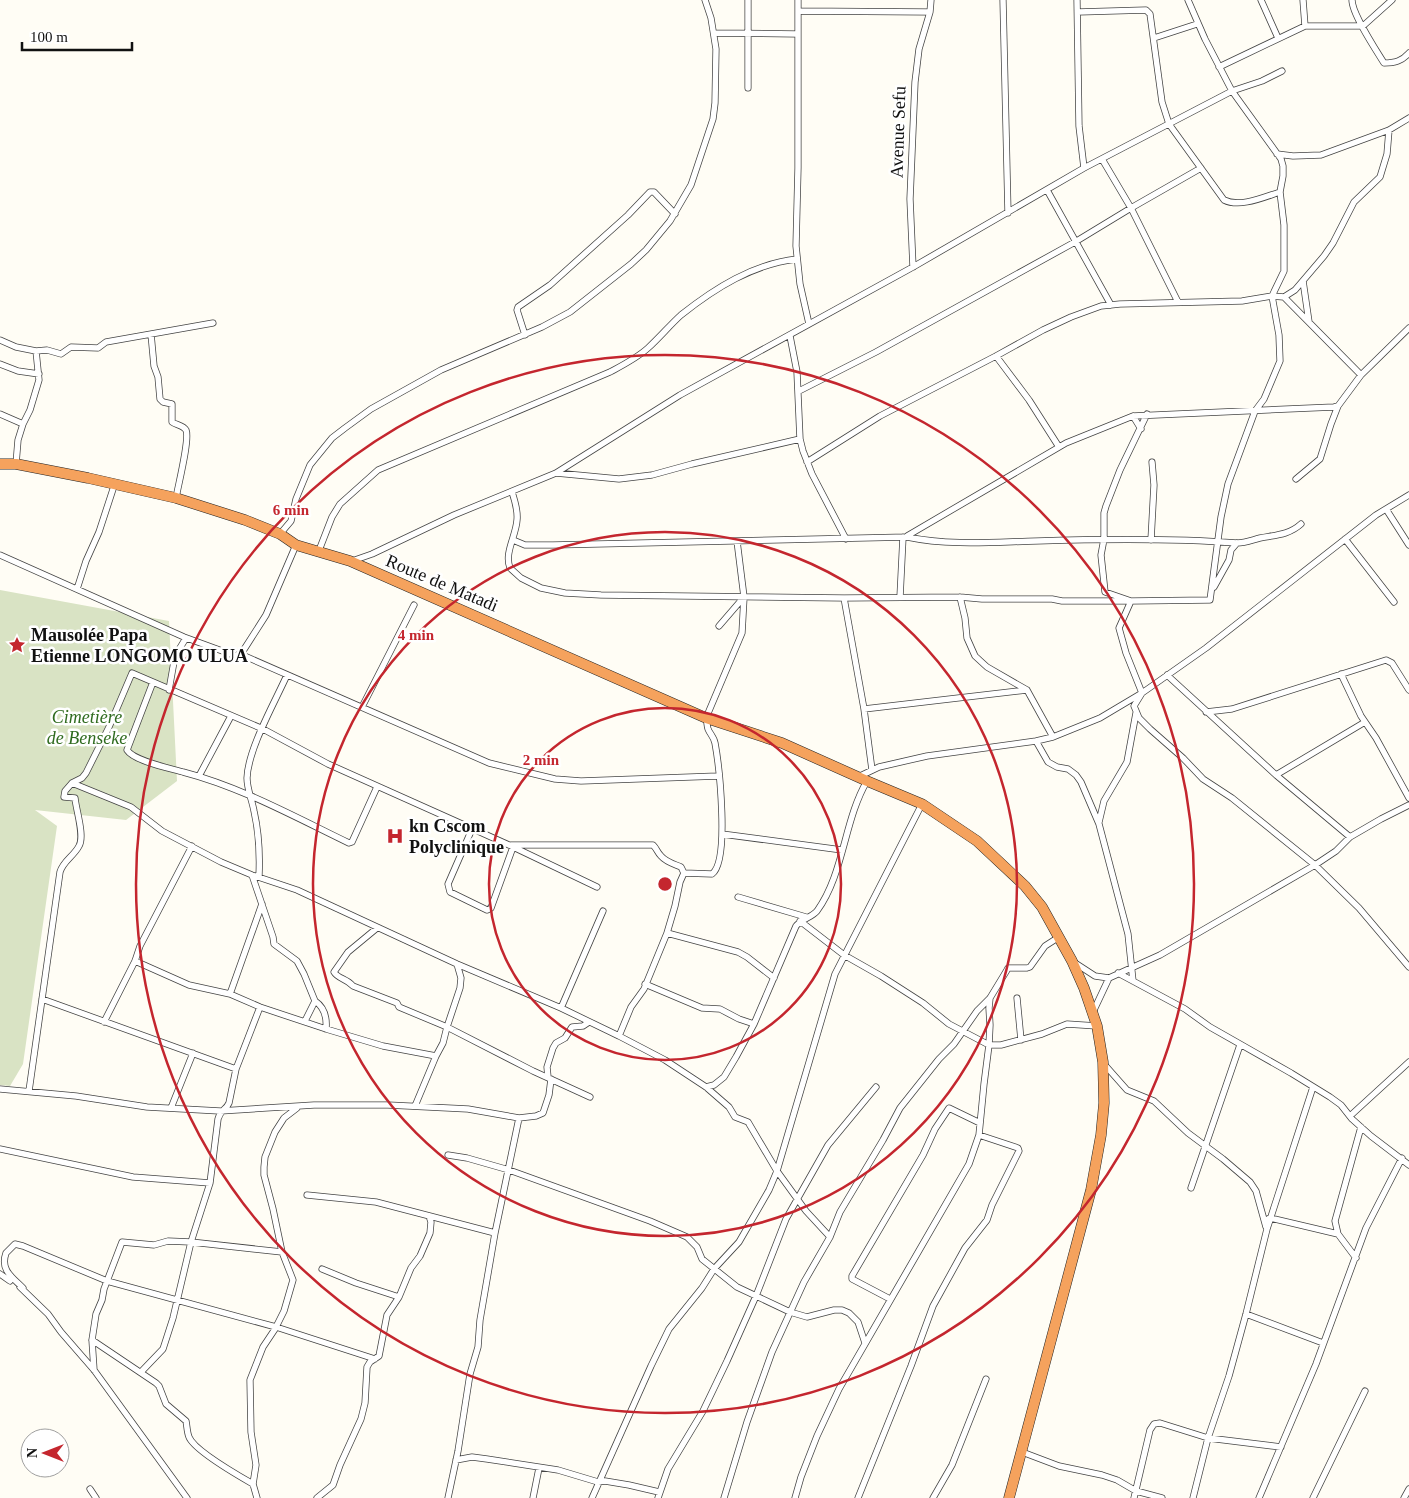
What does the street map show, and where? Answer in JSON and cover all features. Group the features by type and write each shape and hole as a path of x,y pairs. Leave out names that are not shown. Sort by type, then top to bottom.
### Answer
{"highway":[{"name":"Route de Matadi","path":"0,464 16,464 115,483 176,498 245,520 280,534 296,545 350,562 706,718 782,743 922,804 977,841 1024,886 1042,907 1060,937 1072,961 1092,1012 1097,1026 1103,1062 1104,1103 1101,1136 1090,1190 1009,1498"}],"street":[{"path":"280,534 291,521 296,499 310,465 332,438 371,409 441,370 525,335 570,312 599,291 646,250 675,214 691,185 713,119 716,82 714,32 705,0"},
{"path":"748,0 748,88"},
{"path":"798,0 797,259 800,284 809,324"},
{"name":"Avenue Sefu","path":"913,267 910,200 915,82 919,49 930,12 931,0"},
{"path":"1003,0 1008,213"},
{"path":"1078,0 1079,126 1084,168"},
{"path":"512,492 517,520 508,556 510,568 521,578 540,588 565,593 744,597 960,597 982,599 1052,599 1062,601 1210,600 1228,484 1255,411 1264,399 1280,361 1279,335 1272,296 1284,271 1284,225 1280,192 1283,166 1277,154 1232,91 1197,24 1188,0"},
{"path":"1261,0 1278,38"},
{"path":"1303,0 1305,26"},
{"path":"1352,0 1352,4 1363,26 1384,63 1393,63 1404,58 1409,53"},
{"path":"1219,67 1305,26 1363,26 1392,0"},
{"path":"1078,12 1146,10 1150,14 1162,102 1169,124 1224,200 1228,202 1246,202 1280,192"},
{"path":"798,11 930,12"},
{"path":"1154,38 1197,24"},
{"path":"714,32 797,34"},
{"path":"350,562 372,554 454,515 556,473 680,395 913,267 1084,168 1232,91 1262,81 1282,71"},
{"path":"1277,154 1293,156 1321,155 1389,130 1409,118"},
{"path":"807,462 880,416 1043,330 1101,306 1242,301 1284,296 1303,281 1333,243 1354,202 1380,176 1387,154 1389,130"},
{"path":"1102,159 1131,208 1178,302"},
{"path":"798,391 876,352 1075,242 1201,168"},
{"path":"1047,190 1111,305"},
{"path":"525,335 516,310 518,307 550,285 650,192 654,192 675,214"},
{"path":"318,553 332,517 340,504 378,470 610,372 637,356 680,316 727,283 745,273 768,265 797,259"},
{"path":"1303,281 1309,322"},
{"path":"1284,296 1361,375"},
{"path":"0,340 16,347 36,351 47,350 62,354 71,347 98,348 106,342 213,323"},
{"path":"1296,479 1304,471 1318,463 1330,424 1338,406 1361,375 1409,328"},
{"path":"151,334 160,399 163,402 172,404 172,422 183,427 186,433 186,447 176,498"},
{"path":"790,336 797,372 800,439 807,462 846,539"},
{"path":"16,464 18,440 30,410 39,374 36,351"},
{"path":"996,356 1029,400 1059,447"},
{"path":"0,364 18,371 39,374"},
{"path":"905,536 1059,447 1133,416 1334,408 1338,406"},
{"path":"0,414 23,424"},
{"path":"1131,601 1105,592 1101,555 1106,506 1120,470 1147,414"},
{"path":"1133,416 1141,429"},
{"path":"556,473 619,479 644,477 800,439"},
{"path":"1151,540 1154,485 1152,462"},
{"path":"77,589 86,561 100,532 115,483"},
{"path":"706,1087 714,1085 724,1077 754,1024 796,926 806,917 816,913 824,900 842,850 862,779 872,770 927,756 1036,742 1100,718 1142,693 1206,648 1345,539 1409,495"},
{"path":"1386,509 1409,544"},
{"path":"513,540 525,545 537,546 905,536 930,540 970,542 1151,540 1248,543 1287,533 1301,524"},
{"path":"900,597 905,536"},
{"path":"1345,539 1394,602"},
{"path":"684,873 709,875 715,872 718,866 722,834 721,801 715,744 708,729 706,718 742,634 744,597 737,541"},
{"path":"1212,592 1229,560 1231,550 1237,543"},
{"path":"0,555 186,638 236,656 240,654 266,615 296,545"},
{"path":"719,626 744,597"},
{"path":"960,597 967,638 975,656 987,667 1027,690 1053,737"},
{"path":"844,598 864,709 872,770"},
{"path":"1131,601 1119,628 1126,654 1142,693"},
{"path":"362,708 414,605"},
{"path":"169,690 175,656 186,638"},
{"path":"240,654 489,763 555,779 581,781 718,776"},
{"path":"1206,712 1232,709 1382,661 1390,661 1409,690"},
{"path":"29,1091 61,869 78,849 81,841 76,798 64,797 65,792 72,783 82,778 86,773 110,726 132,673 262,729 328,764 511,846 597,887"},
{"path":"1341,674 1365,722 1376,738 1409,798"},
{"path":"259,876 258,832 247,779 248,768 252,748 287,675"},
{"path":"1167,675 1276,775 1350,837"},
{"path":"153,682 126,750 129,754 154,764 199,776 250,796 351,843 377,787"},
{"path":"864,709 1027,690"},
{"path":"1142,693 1134,706 1136,713 1150,730 1184,758 1203,779 1232,798 1315,865 1359,908 1409,967"},
{"path":"1099,824 1104,801 1127,762 1136,713"},
{"path":"199,776 231,716"},
{"path":"1276,775 1365,722"},
{"path":"1036,742 1048,762 1057,767 1068,769 1076,775 1081,782 1099,824 1128,934 1133,981"},
{"path":"72,783 131,807 156,827 222,862 297,890 457,964 562,1008 665,1060 706,1087 729,1107 735,1118 748,1122 776,1171 806,1211 830,1237"},
{"path":"592,1498 669,1329 702,1288 714,1268 738,1242 769,1190 836,974 922,804"},
{"path":"1092,1012 1109,978 1160,955 1315,865 1336,851 1350,837 1381,819 1409,806"},
{"path":"472,829 448,884 448,888 450,892 487,910 491,908 511,846"},
{"path":"722,834 842,850"},
{"path":"104,1022 140,946 192,846"},
{"path":"511,846 653,846 656,847 661,856 667,861 681,867 684,873"},
{"path":"619,1036 626,1017 642,993 667,933 684,873"},
{"path":"252,874 274,937 274,944 297,961 315,1001 326,1015 326,1029"},
{"path":"738,897 806,917"},
{"path":"230,994 262,904"},
{"path":"562,1008 603,911"},
{"path":"800,921 844,956 923,1003 962,1032 989,1045 1001,1045 1021,1040 1067,1024 1097,1026"},
{"path":"378,928 348,952 334,974 349,980 353,986 397,1003 399,1007 447,1027 533,1071 590,1097"},
{"path":"667,933 738,952 774,978"},
{"path":"724,1498 757,1392 790,1312 814,1263 830,1237 840,1212 900,1108 939,1059 954,1044 977,1011 990,998 1008,968 1030,967 1045,946 1060,937"},
{"path":"134,961 190,985 230,994 260,1007 326,1029 383,1046 436,1056"},
{"path":"1072,961 1095,976 1109,978"},
{"path":"415,1106 436,1056 444,1044 447,1027 461,982 457,964"},
{"path":"1118,973 1185,1009 1240,1045 1292,1073 1341,1104 1361,1127 1409,1165"},
{"path":"645,984 702,1008 720,1010 754,1024"},
{"path":"795,1498 801,1477 829,1409 890,1299 969,1164 979,1135 989,1045 990,998"},
{"path":"1017,998 1021,1040"},
{"path":"42,999 236,1069"},
{"path":"305,1021 315,1001"},
{"path":"141,1372 163,1349 179,1300 191,1242 210,1183 220,1111 228,1106 236,1069 260,1007"},
{"path":"0,1090 76,1096 147,1107 220,1111 299,1106 415,1106 468,1109 519,1118 536,1116 543,1113 549,1095 548,1060 555,1045 565,1038 572,1027 583,1026 589,1022"},
{"path":"1191,1188 1207,1146 1240,1045"},
{"path":"171,1108 193,1054"},
{"path":"1103,1062 1127,1090 1154,1101 1188,1133 1207,1146 1253,1186 1268,1219"},
{"path":"1350,1116 1409,1062"},
{"path":"456,1460 472,1457 558,1470 598,1482 605,1481 629,1485 658,1495 668,1469 703,1411 756,1296 786,1218 828,1145 876,1087"},
{"path":"1193,1498 1208,1438 1229,1376 1246,1314 1268,1219 1313,1087"},
{"path":"258,1498 253,1484 256,1465 251,1432 250,1380 263,1347 284,1311 293,1280 282,1252 274,1209 264,1175 264,1167 267,1152 275,1132 284,1118 299,1106"},
{"path":"890,1299 852,1279 852,1276 923,1155 935,1129 949,1108 980,1123"},
{"path":"448,1498 470,1374 478,1346 480,1320 495,1233 519,1118"},
{"path":"1356,1258 1338,1234 1335,1221 1361,1127"},
{"path":"858,1498 933,1306 964,1248 987,1220 992,1205 1019,1152 1018,1148 1012,1145 979,1135"},
{"path":"0,1149 134,1177 210,1183"},
{"path":"448,1155 467,1158 509,1170 650,1221 687,1237 698,1247 702,1259 737,1287 790,1312 807,1317 834,1310 842,1310 849,1313 858,1322 865,1343"},
{"path":"1259,1498 1281,1448 1376,1208 1402,1158"},
{"path":"307,1195 376,1202 495,1233"},
{"path":"317,1498 333,1485 340,1464 361,1419 365,1403 367,1367 370,1362 379,1356 387,1315 398,1297 407,1275 420,1256 430,1233 430,1216"},
{"path":"1268,1219 1338,1234"},
{"path":"94,1370 92,1340 96,1314 122,1242 154,1245 168,1240 282,1252"},
{"path":"187,1498 94,1370 48,1314 8,1275 5,1267 6,1252 15,1244 107,1281 276,1327 375,1359"},
{"path":"322,1268 356,1283 398,1297"},
{"path":"0,1274 23,1288"},
{"path":"1246,1314 1323,1343"},
{"path":"92,1340 159,1386 166,1404 186,1421 188,1435 195,1444 229,1470 253,1484"},
{"path":"934,1498 952,1465 986,1379"},
{"path":"1313,1498 1365,1391"},
{"path":"1134,1498 1152,1425 1160,1423 1208,1438 1281,1448"},
{"path":"1022,1452 1073,1470 1102,1475 1117,1480 1136,1491 1162,1498"},
{"path":"534,1498 539,1468"},
{"path":"90,1489 96,1498"},
{"path":"1404,1498 1409,1489"}],"green space":[{"name":"Cimetière de Benseke","path":"0,590 169,621 177,781 126,820 35,810 57,826 23,1064 10,1086 0,1085"}],"place":[{"name":"Mausolée Papa Etienne LONGOMO ULUA","path":"17,645"},
{"name":"kn Cscom Polyclinique","path":"395,836"}]}
